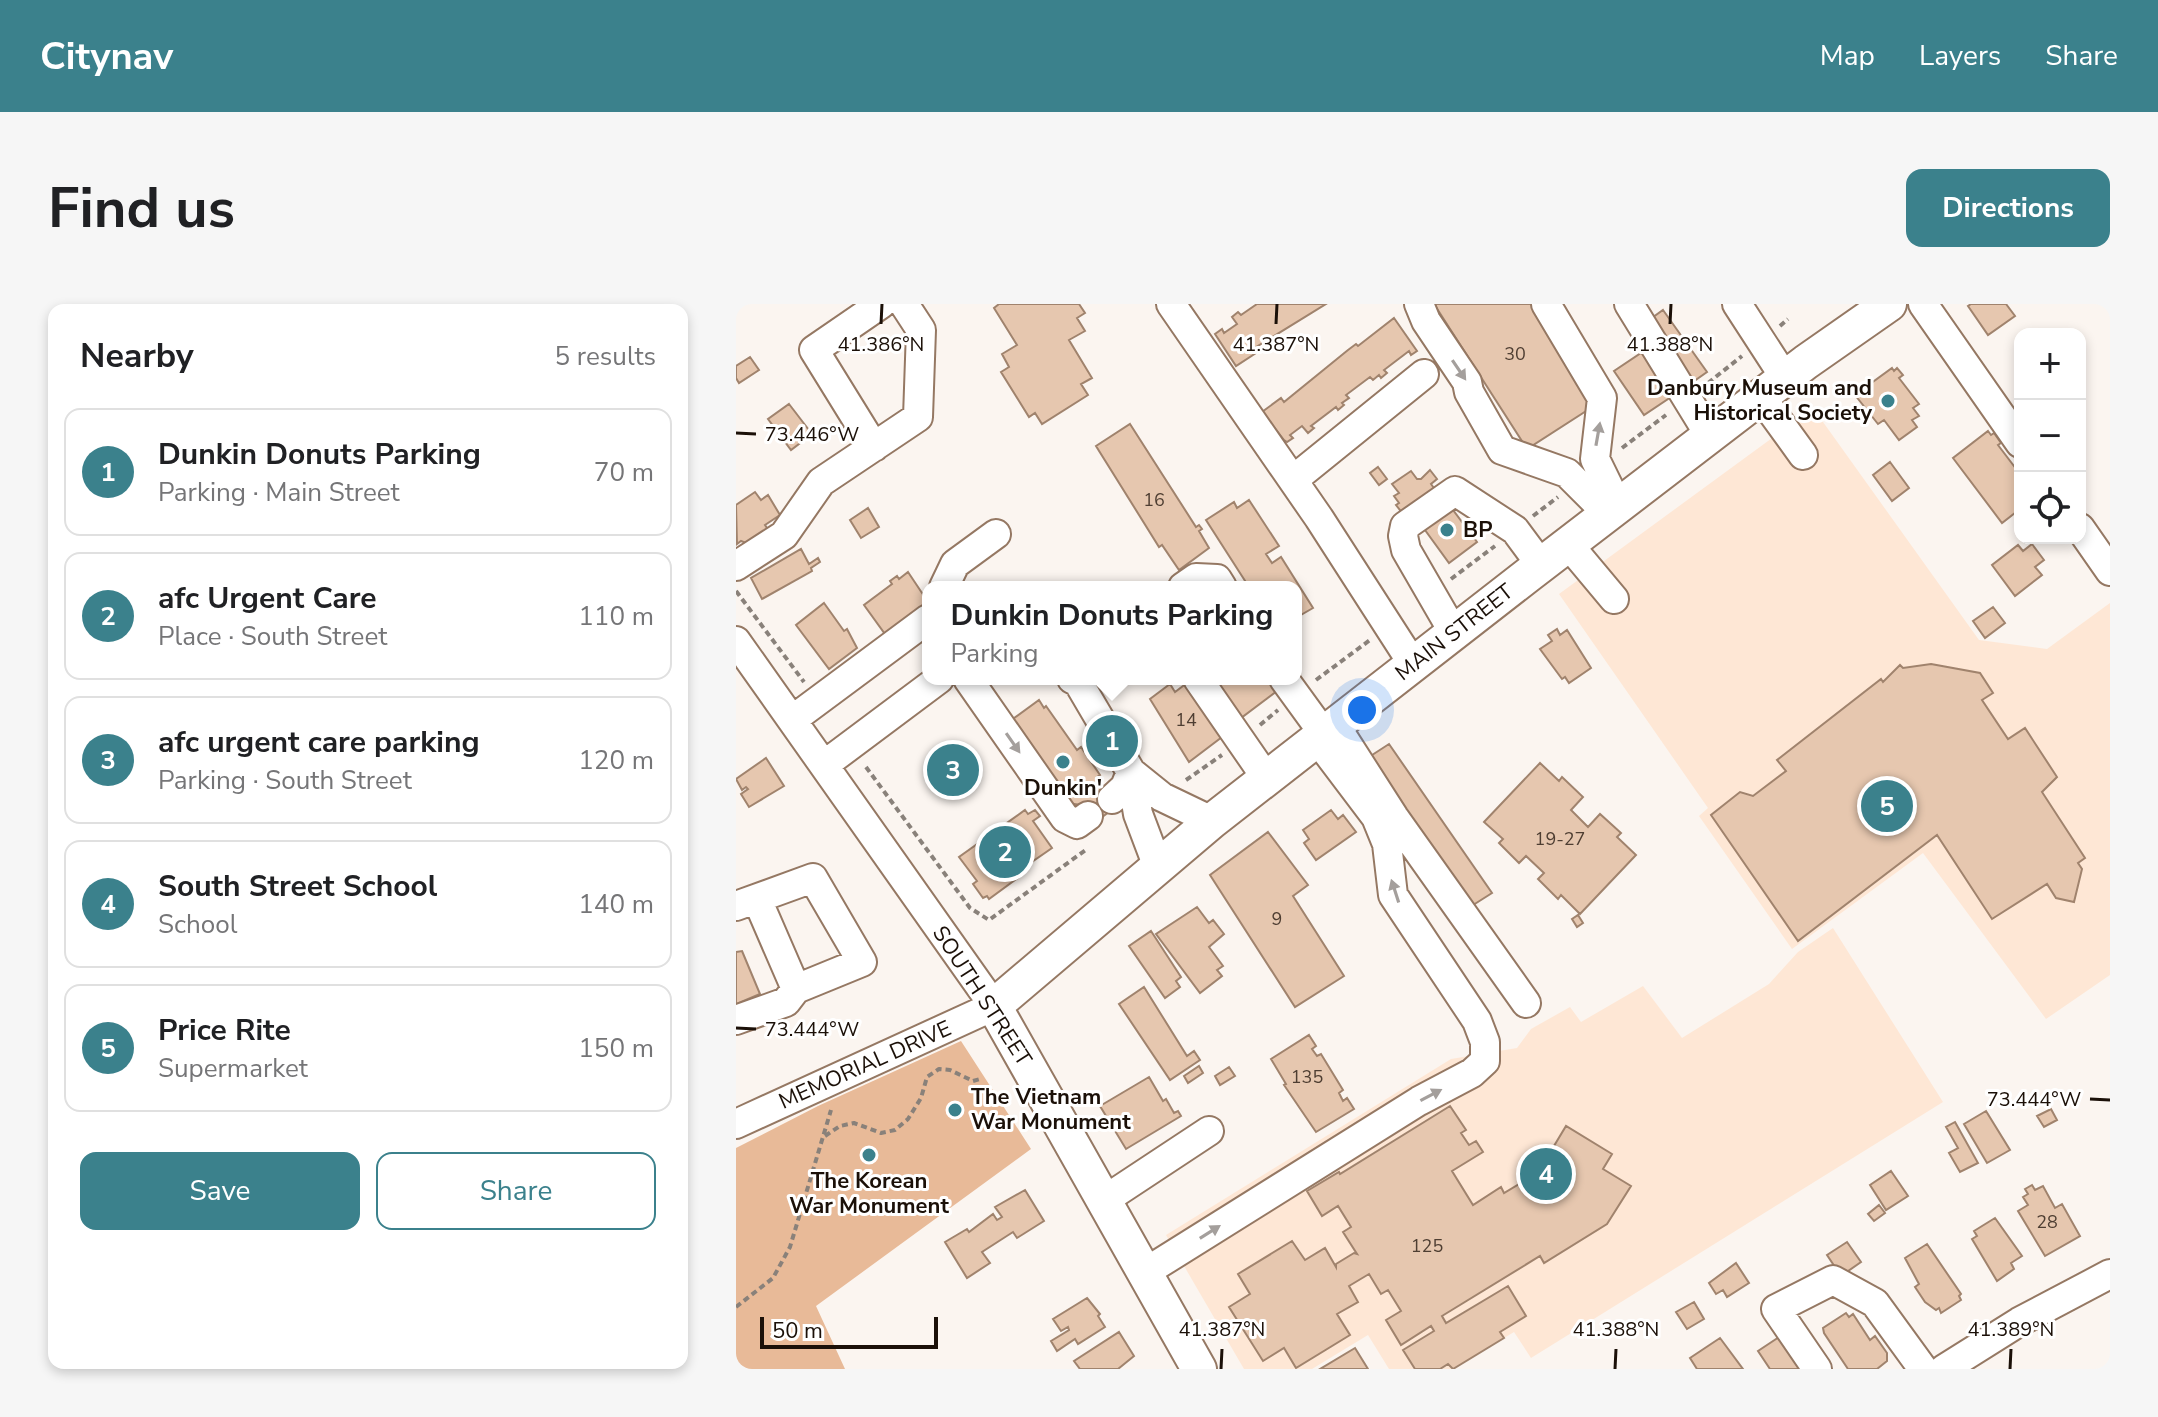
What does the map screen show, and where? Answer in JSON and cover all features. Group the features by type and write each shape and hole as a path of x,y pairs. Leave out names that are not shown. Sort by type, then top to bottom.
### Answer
{"main road":[{"name":"MAIN STREET","path":"994,1006 1212,821 1875,308"},
{"name":"SOUTH STREET","path":"994,1006 1199,1369"}],"street":[{"path":"874,447 814,350 881,304"},
{"path":"736,566 784,535 821,482 918,417 921,330 904,304"},
{"path":"1419,304 1426,321 1467,382 1469,392 1502,450 1567,473 1588,475 1613,510"},
{"path":"1546,304 1602,398 1595,459 1588,475"},
{"path":"1629,304 1710,436"},
{"path":"1737,304 1761,341 1773,388 1803,455"},
{"path":"1923,304 2014,434"},
{"path":"1178,306 1413,664"},
{"path":"1293,480 1424,374"},
{"path":"1454,633 1406,550 1403,536 1405,526 1416,517 1455,491 1515,530 1541,565"},
{"path":"947,581 955,564 996,534"},
{"path":"2086,537 2110,571"},
{"path":"1568,544 1614,599"},
{"path":"1192,581 1196,578 1218,581"},
{"path":"792,720 922,623"},
{"name":"SOUTH STREET","path":"736,641 994,1006"},
{"path":"824,765 931,685"},
{"path":"972,685 1065,818 1077,824 1088,816"},
{"path":"1080,685 1131,772 1162,797 1212,821"},
{"path":"1202,685 1267,779"},
{"path":"1289,688 1394,817 1526,1003"},
{"path":"1144,1273 1419,1101 1472,1073 1485,1061 1485,1042 1477,1021 1393,895 1387,844 1376,817 1325,733"},
{"path":"1112,799 1125,787 1131,772"},
{"path":"1131,772 1138,814 1158,867"},
{"path":"736,1020 786,1002 796,989 862,962 813,878 746,902 796,989"},
{"name":"MEMORIAL DRIVE","path":"736,1124 994,1006"},
{"path":"1103,1201 1209,1131"},
{"path":"1944,1369 2019,1322 2110,1274"},
{"path":"1817,1369 1776,1309 1833,1280 1875,1303 1923,1369"}],"path":[{"path":"1431,594 1788,319"},
{"path":"736,591 817,701"},
{"path":"1302,680 1388,626"},
{"path":"1162,797 1240,741 1289,688"},
{"path":"849,744 970,908 989,920 1091,846"},
{"path":"823,1137 840,1126 854,1123 881,1133 895,1130 908,1119 921,1098 927,1077 939,1069 950,1070 973,1081 980,1079"},
{"path":"736,1307 773,1278 790,1247 833,1104"}],"shaded area":[{"path":"1813,408 1979,640 2047,649 2110,603 2110,975 2046,1019 1923,853 1792,949 1699,816 1708,808 1559,594"},
{"path":"1833,928 1943,1102 1531,1358 1514,1332 1453,1369 1389,1369 1368,1335 1312,1369 1244,1369 1166,1235 1451,1059 1517,1048 1531,1029 1570,1007 1581,1022 1643,986 1682,1038 1769,984 1798,952"},
{"path":"961,1041 1031,1149 816,1306 845,1369 736,1369 736,1148 818,1106"}],"building":[{"path":"999,304 1079,304 1085,313 1077,318 1085,331 1069,340 1092,378 1081,384 1088,395 1042,424 1035,413 1029,417 1001,372 1009,367 1002,354 1017,345 994,308"},
{"path":"1257,304 1326,304 1253,349 1256,353 1236,366 1215,334 1222,329 1224,333 1237,324 1232,317"},
{"path":"1434,304 1532,304 1597,404 1527,449"},
{"path":"2006,304 2015,316 1988,335 1968,306"},
{"path":"1663,310 1707,372 1687,386 1649,320"},
{"path":"1394,318 1417,351 1411,355 1409,351 1384,370 1387,373 1381,378 1379,375 1373,380 1370,377 1346,395 1349,398 1342,403 1344,405 1338,410 1336,407 1311,426 1314,428 1308,433 1302,426 1290,435 1293,438 1287,442 1284,440 1262,412 1281,398 1284,402 1348,350 1356,344 1358,346"},
{"path":"1647,349 1677,393 1644,415 1614,371"},
{"path":"750,357 759,370 739,383 736,366"},
{"name":"Danbury Museum and Historical Society","path":"1892,368 1894,371 1897,368 1903,375 1899,378 1919,404 1913,408 1919,416 1912,420 1917,427 1899,440 1884,420 1878,424 1855,395"},
{"path":"789,404 812,434 791,450 768,419"},
{"path":"1130,424 1196,527 1199,525 1202,529 1199,531 1209,548 1179,570 1162,545 1159,547 1096,446"},
{"path":"1988,431 1991,435 1994,433 2001,443 1998,445 2014,466 2014,514 2002,523 1953,458"},
{"path":"1890,462 1909,488 1892,501 1873,475"},
{"path":"1378,467 1387,479 1379,485 1370,473"},
{"path":"1430,470 1437,479 1431,484 1439,495 1407,519 1396,505 1399,503 1394,496 1399,493 1392,484 1411,471 1417,479 1421,479"},
{"path":"755,492 761,500 768,495 780,515 765,525 769,531 757,539 755,537 737,544 736,505"},
{"name":"BP","path":"1444,498 1477,542 1449,563 1417,519"},
{"path":"1249,500 1279,546 1266,554 1272,563 1281,557 1296,581 1245,581 1206,520 1234,502 1237,508"},
{"path":"868,508 879,527 861,538 850,520"},
{"path":"2032,544 2044,560 2035,567 2042,575 2015,596 1992,565 2018,545 2023,551"},
{"path":"801,549 809,564 818,558 820,562 811,568 812,571 762,599 751,578"},
{"path":"908,572 922,593 922,606 885,634 864,605 892,584 890,581 897,576 899,579"},
{"path":"1302,590 1313,608 1302,614"},
{"path":"824,603 844,631 847,629 857,648 829,669 796,625"},
{"path":"1993,607 2005,623 1985,638 1973,621"},
{"path":"1557,629 1560,635 1567,630 1591,668 1569,683 1565,677 1562,679 1540,649 1552,641 1548,635"},
{"path":"1931,664 1980,673 1993,693 1982,700 2008,739 2025,728 2057,777 2042,792 2085,858 2078,863 2082,869 2074,902 2056,898 2047,884 1992,919 1937,835 1798,941 1711,815 1740,792 1753,796 1786,771 1777,760 1881,679 1883,682 1900,665 1903,668"},
{"path":"1169,685 1175,692 1188,685 1222,737 1189,762 1150,699"},
{"path":"1215,685 1279,685 1281,688 1241,718"},
{"name":"Dunkin'","path":"1039,700 1077,750 1081,747 1117,806 1094,823 1081,805 1067,803 1010,721"},
{"path":"1389,744 1492,893 1470,907 1366,759"},
{"path":"766,758 784,786 749,807 741,794 748,789 742,790 736,779"},
{"path":"1540,763 1559,781 1562,777 1583,797 1571,810 1588,827 1600,814 1621,833 1617,837 1636,855 1580,914 1561,895 1558,899 1538,879 1544,873 1526,856 1519,863 1499,843 1503,839 1484,822"},
{"path":"1025,810 1028,814 1035,810 1040,816 1033,821 1052,848 1016,873 1019,877 989,899 987,896 983,898 973,884 977,881 959,857"},
{"path":"1331,810 1338,819 1343,815 1356,832 1316,860 1304,843 1309,839 1303,830"},
{"path":"1268,832 1308,885 1293,896 1344,976 1295,1007 1210,875"},
{"path":"1197,907 1209,923 1213,920 1224,934 1209,947 1223,966 1217,970 1222,976 1200,993 1156,934"},
{"path":"1578,915 1583,923 1577,927 1572,919"},
{"path":"1151,931 1181,977 1176,981 1180,987 1165,998 1129,946"},
{"path":"742,951 760,994 736,1004 736,952"},
{"path":"1144,987 1187,1056 1194,1051 1200,1060 1170,1080 1119,1004"},
{"path":"1309,1035 1316,1046 1312,1049 1317,1056 1321,1054 1343,1090 1339,1093 1343,1101 1347,1098 1354,1109 1316,1132 1284,1085 1271,1059"},
{"path":"1199,1066 1203,1073 1188,1083 1184,1076"},
{"path":"1229,1067 1235,1076 1220,1085 1215,1076"},
{"path":"1149,1077 1163,1101 1166,1099 1174,1113 1178,1111 1181,1116 1126,1149 1100,1106"},
{"path":"1450,1106 1466,1130 1461,1133 1469,1145 1476,1141 1483,1152 1452,1171 1473,1205 1501,1187 1504,1193 1559,1160 1560,1157 1551,1151 1566,1126 1612,1154 1603,1169 1631,1186 1607,1224 1544,1263 1540,1256 1442,1316 1446,1323 1508,1286 1526,1316 1500,1332 1504,1338 1453,1369 1448,1364 1440,1369 1415,1369 1403,1350 1434,1331 1431,1326 1401,1345 1386,1320 1401,1311 1388,1290 1381,1294 1369,1274 1349,1286 1358,1302 1337,1314 1350,1335 1296,1368 1284,1348 1263,1361 1229,1307 1250,1294 1238,1274 1292,1241 1305,1260 1325,1248 1336,1267 1336,1264 1357,1254 1343,1232 1351,1227 1338,1206 1322,1216 1307,1191"},
{"path":"2051,1109 2057,1120 2044,1127 2037,1116"},
{"path":"1986,1111 2010,1150 1987,1163 1964,1124"},
{"path":"1955,1122 1978,1163 1960,1172 1949,1153 1958,1148 1946,1127"},
{"path":"1891,1171 1908,1196 1886,1210 1870,1185"},
{"path":"2032,1185 2035,1190 2043,1186 2055,1208 2062,1204 2080,1236 2045,1256 2018,1211 2028,1205 2023,1197 2028,1194 2025,1189"},
{"path":"1025,1190 1044,1221 1017,1238 1013,1232 982,1252 990,1263 967,1278 945,1242 967,1229 969,1232 993,1214 997,1220 1002,1217 995,1207"},
{"path":"1879,1205 1885,1213 1874,1221 1868,1214"},
{"path":"1995,1218 2022,1256 2011,1263 2014,1269 1997,1281 1972,1239 1977,1236 1974,1231"},
{"path":"1847,1242 1861,1262 1841,1276 1827,1255"},
{"path":"1927,1244 1961,1294 1961,1300 1941,1313 1939,1308 1936,1310 1925,1302 1915,1287 1919,1284 1905,1258"},
{"path":"1736,1263 1749,1283 1727,1297 1723,1290 1716,1294 1709,1283"},
{"path":"1087,1298 1100,1314 1098,1316 1105,1327 1078,1344 1075,1339 1057,1351 1051,1341 1069,1330 1068,1327 1061,1331 1053,1319"},
{"path":"1694,1302 1704,1319 1687,1329 1676,1312"},
{"path":"1846,1313 1849,1317 1853,1314 1870,1340 1875,1336 1887,1353 1887,1361 1877,1369 1848,1369 1824,1333 1823,1328"},
{"path":"1119,1332 1134,1356 1118,1369 1080,1369 1074,1361"},
{"path":"1785,1333 1812,1369 1770,1369 1758,1351"},
{"path":"1720,1338 1743,1369 1697,1369 1690,1358"},
{"path":"1355,1348 1368,1369 1320,1369"}],"place":[{"name":"Danbury Museum and Historical Society","path":"1888,401"},
{"name":"BP","path":"1447,530"},
{"name":"Dunkin Donuts Parking","path":"1112,741"},
{"name":"Dunkin'","path":"1063,762"},
{"name":"afc urgent care parking","path":"953,770"},
{"name":"Price Rite","path":"1887,806"},
{"name":"afc Urgent Care","path":"1005,852"},
{"name":"The Vietnam War Monument","path":"955,1110"},
{"name":"The Korean War Monument","path":"869,1155"},
{"name":"South Street School","path":"1546,1174"}]}
